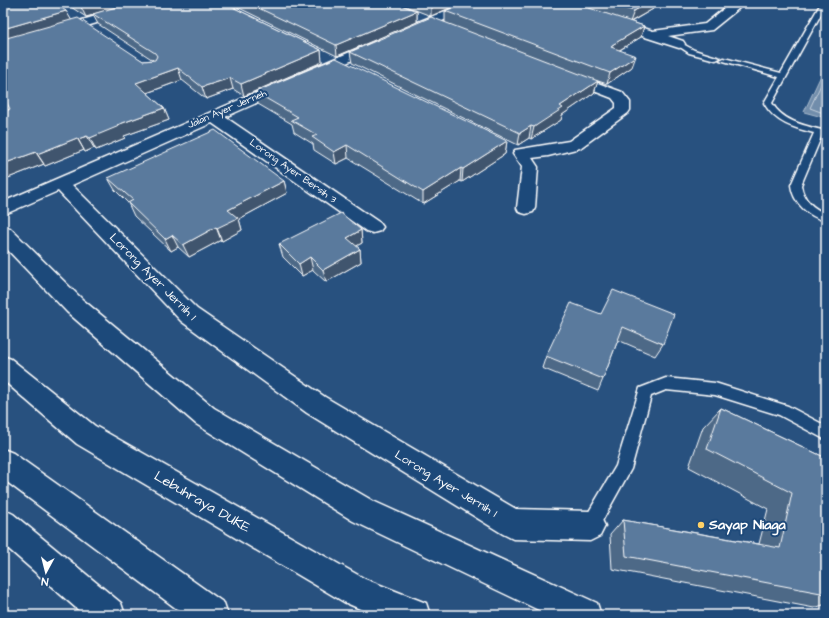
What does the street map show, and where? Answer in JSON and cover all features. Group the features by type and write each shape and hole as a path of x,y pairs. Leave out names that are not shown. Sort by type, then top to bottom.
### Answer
{"main road":[{"path":"3,47 153,3"},
{"name":"Jalan Ayer Jerneh","path":"3,209 337,62 423,19 475,3"},
{"path":"651,34 708,27 737,3"},
{"path":"73,15 97,31"},
{"path":"423,19 444,27"},
{"path":"606,20 679,44"},
{"path":"323,55 351,69"},
{"path":"526,208 530,167 514,151 548,151 574,145 623,110 623,102 617,95 560,72"},
{"name":"Lorong Ayer Bersih 3","path":"213,116 373,227"},
{"name":"Lorong Ayer Jernih 1","path":"60,183 189,315 316,405 513,524 590,526"},
{"path":"3,233 75,306 205,416 364,512 586,615"},
{"name":"Lebuhraya DUKE","path":"3,366 86,435 354,591 414,615"},
{"path":"3,462 212,615"},
{"path":"3,524 109,615"}],"lane":[{"path":"824,3 769,98 768,103 774,113 788,122 822,133 796,185 796,192 800,200 807,207 816,214 826,218"},
{"path":"679,44 684,48 693,51 782,76"},
{"name":"Lorong Ayer Jernih 1","path":"590,526 623,469 645,392 666,384 715,389 783,410 826,433"}],"water":[{"path":"824,69 826,69 826,118 804,112"}],"building":[{"path":"3,3 55,3 66,11 3,29"},
{"path":"76,3 94,3 81,7"},
{"path":"129,3 224,3 321,50 241,84 230,78 202,87 178,68 136,83 164,108 117,125 119,126 90,138 87,136 77,138 37,154 36,152 3,164 3,113 10,109 5,99 3,99 3,39 78,18 143,61 155,60 157,56 155,53 93,14"},
{"path":"248,3 396,3 417,11 336,45"},
{"path":"424,3 437,3 431,6"},
{"path":"464,3 574,3 644,26 612,45 614,45 611,47 636,56 610,73 445,11"},
{"path":"607,3 648,3 634,11"},
{"path":"431,17 598,81 560,106 563,108 534,127 531,126 520,133 350,52"},
{"path":"336,58 507,141 423,192 347,145 334,152 312,137 317,135 291,120 298,117 255,92"},
{"path":"215,130 284,181 228,210 238,218 217,228 216,227 183,245 172,235 165,239 128,203 133,200 108,178"},
{"path":"341,213 361,230 347,238 360,249 323,270 310,257 299,264 279,244"},
{"path":"613,290 674,314 663,344 623,327 603,379 546,356 571,303 601,314"},
{"path":"721,408 826,458 826,594 626,556 623,520 780,548 792,493 707,449"}],"place":[{"name":"Sayap Niaga","path":"701,525"}]}
